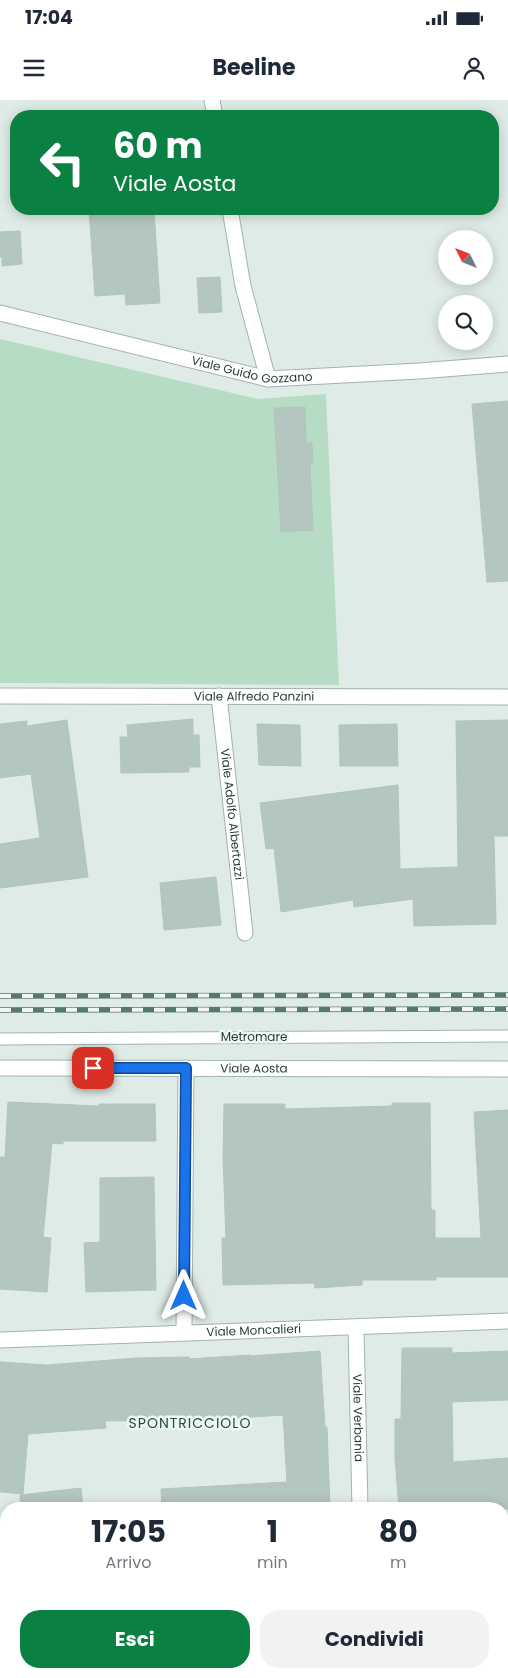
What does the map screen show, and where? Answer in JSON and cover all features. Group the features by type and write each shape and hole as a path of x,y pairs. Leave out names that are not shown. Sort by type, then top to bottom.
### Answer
{"street":[{"path":"231,215 243,286 268,379"},
{"name":"Viale Guido Gozzano","path":"0,312 268,379 357,375 508,364"},
{"name":"Viale Alfredo Panzini","path":"0,696 508,697"},
{"name":"Viale Adolfo Albertazzi","path":"219,696 245,933"},
{"name":"Viale Aosta","path":"0,1068 508,1069"},
{"path":"184,1333 186,1068"},
{"name":"Viale Moncalieri","path":"0,1340 508,1321"},
{"name":"Viale Verbania","path":"356,1327 360,1502"}],"lane":[{"name":"Metromare","path":"0,1039 508,1036"}],"green space":[{"path":"0,339 258,399 326,394 339,685 0,683"}],"building":[{"path":"89,215 154,215 160,303 126,305 125,294 95,296"},
{"path":"20,231 22,264 2,266 0,232"},
{"path":"220,277 222,312 199,313 197,278"},
{"path":"508,401 508,581 487,582 472,404"},
{"path":"305,407 306,443 312,443 313,464 310,464 313,530 281,532 274,408"},
{"path":"193,719 193,735 199,735 200,767 189,767 189,772 121,773 120,737 128,737 127,725"},
{"path":"67,720 88,877 0,888 0,844 40,838 31,774 0,778 0,724 27,721 27,726"},
{"path":"508,720 508,836 494,836 496,924 414,926 413,899 354,907 353,900 281,912 274,848 266,849 260,803 398,785 400,869 458,867 456,721"},
{"path":"257,724 300,725 301,766 259,765"},
{"path":"397,724 398,766 340,766 339,725"},
{"path":"216,877 221,925 164,930 160,883"},
{"path":"8,1102 99,1106 99,1104 155,1104 156,1141 63,1141 63,1144 52,1143 43,1237 51,1238 47,1292 0,1289 0,1157 5,1157"},
{"path":"392,1103 430,1103 431,1210 435,1210 435,1238 481,1238 474,1112 508,1110 508,1277 436,1277 436,1280 362,1280 362,1285 315,1288 314,1283 223,1285 222,1238 226,1238 223,1158 224,1104 285,1104 285,1109 392,1106"},
{"path":"154,1177 156,1290 86,1292 84,1243 100,1242 100,1178"},
{"path":"402,1348 452,1348 452,1353 508,1351 508,1400 452,1402 453,1462 508,1458 508,1502 398,1502 395,1458 395,1419 401,1419"},
{"path":"320,1351 325,1427 327,1427 330,1502 162,1502 161,1489 287,1482 283,1415 219,1419 105,1421 106,1428 28,1434 23,1494 0,1492 0,1362 47,1365 136,1358 189,1357 189,1359"},
{"path":"81,1488 82,1502 20,1502 20,1495"}],"railway":[{"path":"0,996 508,995"},
{"path":"0,1010 508,1009"}],"district":[{"name":"SPONTRICCIOLO","path":"190,1423"}],"route":[{"path":"93,1068 186,1068 184,1296"}]}
